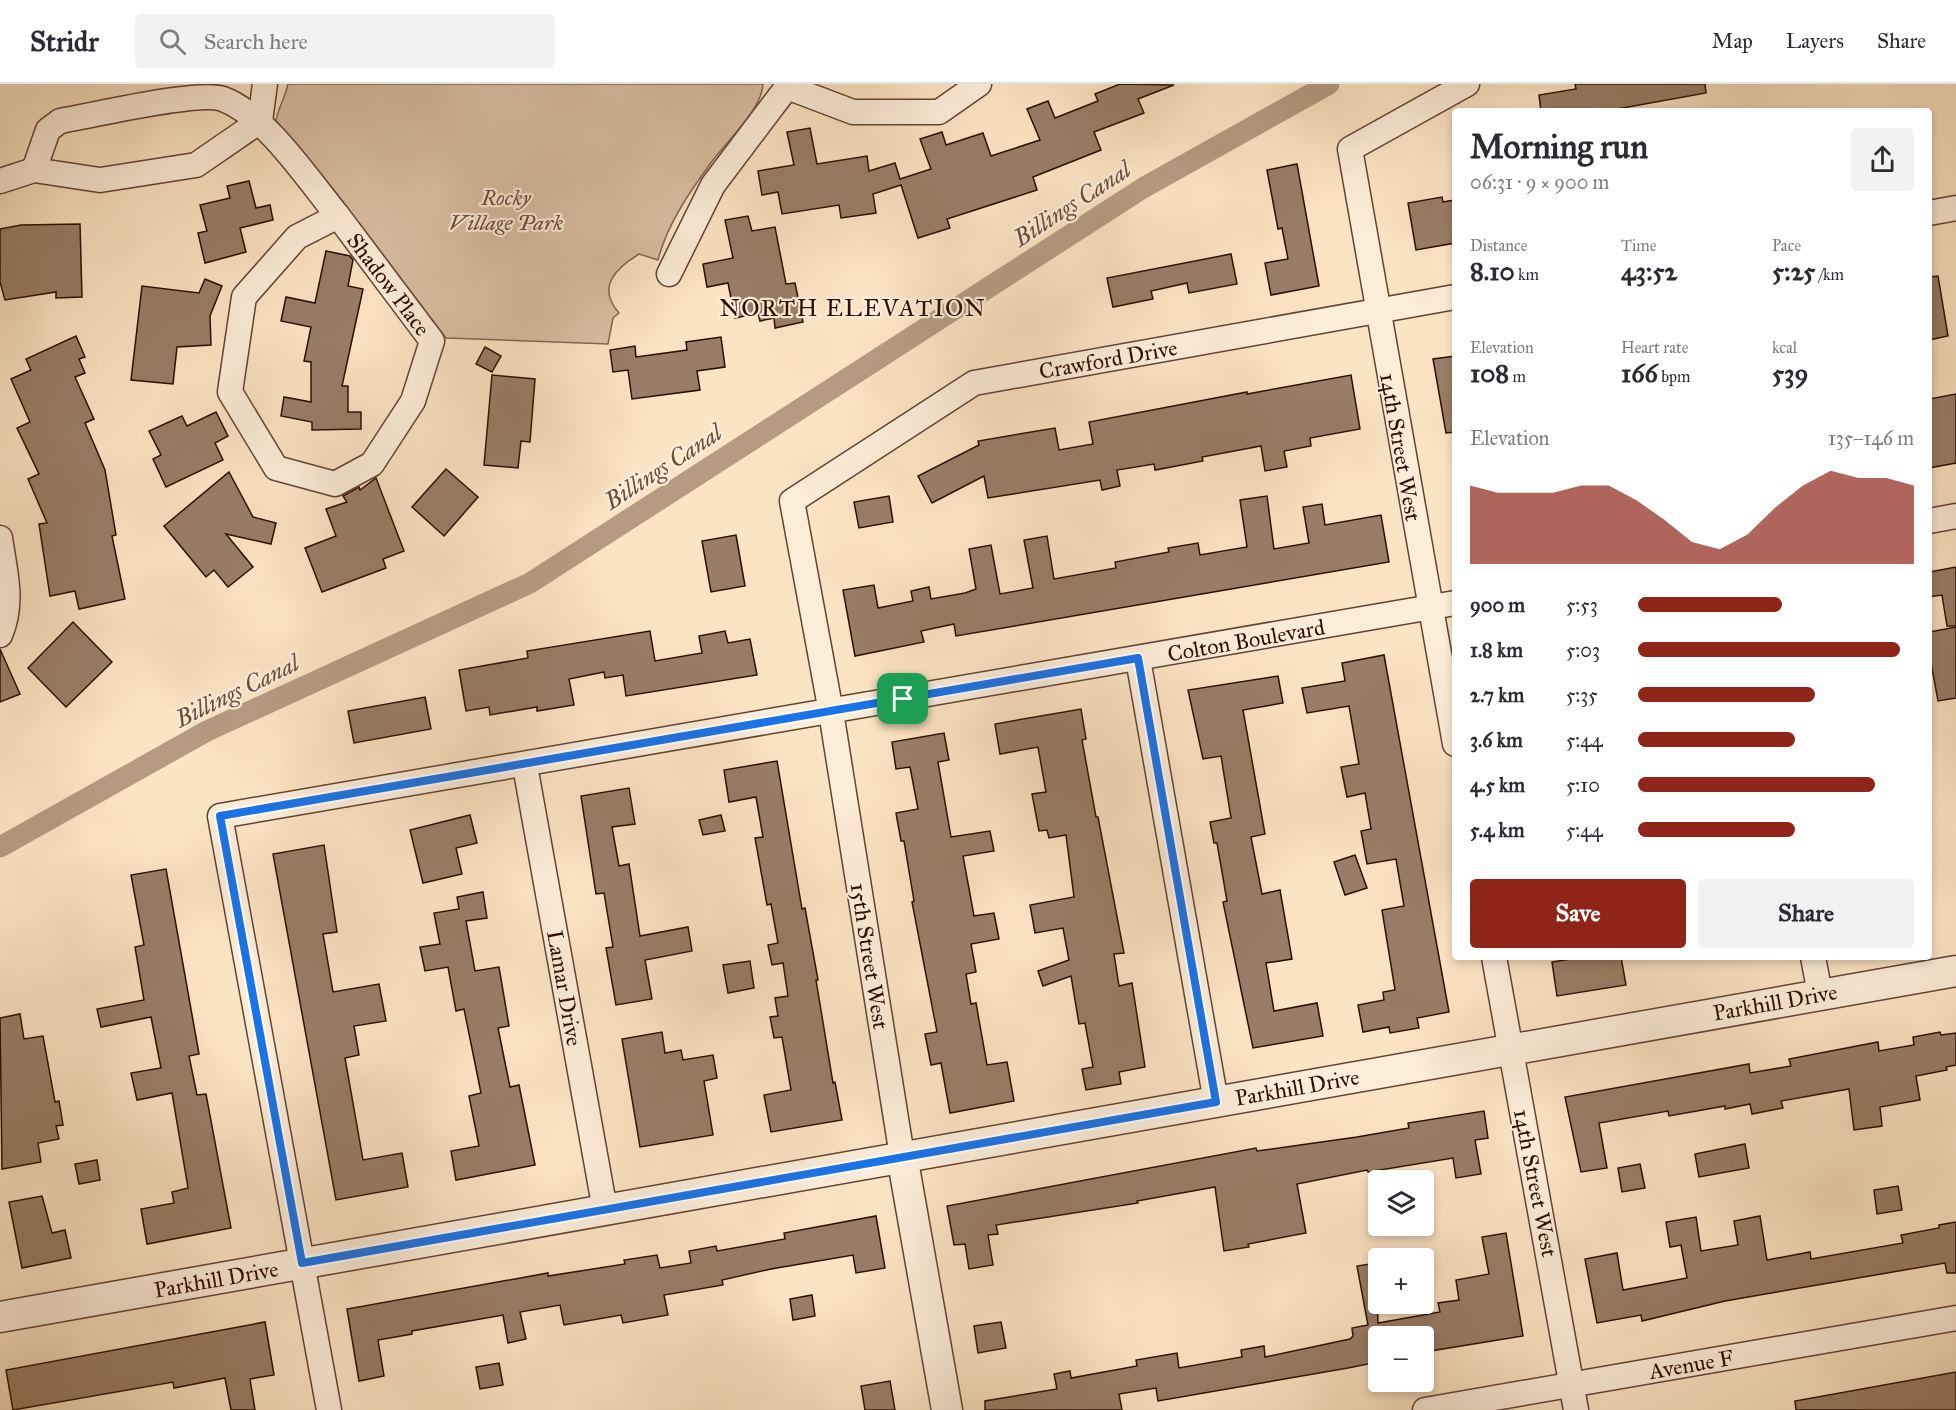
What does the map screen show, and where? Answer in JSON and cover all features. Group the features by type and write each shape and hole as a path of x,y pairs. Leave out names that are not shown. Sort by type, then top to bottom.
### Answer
{"street":[{"path":"0,181 34,170 100,180 196,165 260,121 265,84"},
{"path":"669,274 713,185 787,86 853,112 939,112 979,84"},
{"name":"14th Street West","path":"1452,728 1350,149 1467,84"},
{"name":"Shadow Place","path":"34,170 48,130 60,121 185,98 222,98 260,121 338,216 432,341 413,401 372,464 335,484 276,468 230,392 244,297 297,237 338,216"},
{"path":"1932,212 1956,208"},
{"name":"Crawford Drive","path":"792,501 974,383 1452,298"},
{"name":"15th Street West","path":"792,501 831,712 902,1156 947,1410"},
{"path":"1932,520 1956,516"},
{"path":"0,538 10,598 7,620 0,635"},
{"name":"Colton Boulevard","path":"302,1263 220,816 525,766 1452,603"},
{"path":"1138,658 1216,1102"},
{"name":"Lamar Drive","path":"525,766 605,1210"},
{"name":"14th Street West","path":"1495,960 1576,1410"},
{"path":"1814,960 1820,994"},
{"name":"Parkhill Drive","path":"0,1317 1510,1048 1956,971"},
{"path":"302,1263 329,1410"},
{"name":"Avenue F","path":"1425,1410 1956,1317"}],"green space":[{"name":"Rocky Village Park","path":"288,84 763,84 757,104 751,114 713,160 681,208 667,233 658,260 639,254 616,272 609,287 609,295 619,313 613,318 608,344 446,338 332,188 275,129 276,118"}],"building":[{"path":"1120,84 1174,85 1138,99 1144,113 1094,132 1101,150 1033,177 1037,190 947,219 950,228 918,238 901,185 873,194 876,213 841,218 839,205 782,214 778,192 762,195 758,171 794,165 787,132 810,128 817,164 867,156 869,171 895,163 900,179 931,169 920,139 942,132 946,145 983,133 991,156 1040,140 1027,109 1048,101 1055,118 1098,101 1095,94"},
{"path":"1575,84 1705,84 1706,93 1623,108 1541,108 1539,95 1576,89"},
{"path":"1297,164 1319,286 1271,295 1265,263 1288,259 1282,228 1278,229 1267,170"},
{"path":"249,181 256,208 270,205 273,220 240,228 246,252 205,263 198,233 207,231 200,205 230,198 227,186"},
{"path":"1442,197 1443,202 1452,200 1452,244 1416,250 1408,203"},
{"path":"748,216 752,231 775,227 786,284 795,283 803,322 775,328 774,318 760,321 758,313 735,318 728,283 707,287 703,264 733,258 725,220"},
{"path":"80,224 82,297 56,298 56,292 5,300 0,282 0,229 21,225"},
{"path":"326,251 350,256 353,260 348,286 363,289 342,386 348,386 348,412 361,412 361,429 312,430 312,422 281,416 284,397 311,402 311,362 304,361 311,327 281,321 286,297 315,303"},
{"path":"1231,254 1237,284 1189,293 1187,283 1151,291 1153,299 1113,307 1107,278"},
{"path":"1938,276 1948,336 1932,339 1932,277"},
{"path":"205,279 222,286 210,316 211,345 177,347 173,384 131,380 142,286 199,293"},
{"path":"76,336 85,357 79,359 85,373 75,377 94,419 85,423 105,470 116,535 112,536 125,599 79,609 75,591 50,596 39,524 47,523 28,479 39,474 17,428 30,422 11,379 31,370 26,359"},
{"path":"721,337 725,367 697,371 700,390 632,399 628,370 613,372 610,350 635,346 636,357 687,350 686,342"},
{"path":"485,347 501,356 492,372 476,364"},
{"path":"1452,356 1452,432 1446,433 1433,359"},
{"path":"492,375 535,379 530,442 521,441 518,468 484,465"},
{"path":"1351,375 1360,429 1310,438 1311,446 1284,451 1287,467 1265,471 1261,446 1202,457 1203,461 1155,470 1154,464 1117,470 1120,486 1102,490 1100,480 988,498 984,476 932,503 918,476 979,445 978,441 1055,428 1059,450 1093,444 1089,422"},
{"path":"1956,394 1956,463 1932,467 1932,398"},
{"path":"216,412 228,436 215,443 223,460 166,487 153,459 161,455 149,431 182,416 187,426"},
{"path":"446,469 478,497 444,536 412,507"},
{"path":"229,472 253,517 276,523 271,544 226,534 253,567 228,587 214,570 206,577 164,526"},
{"path":"376,478 404,551 383,559 386,568 322,592 305,548 336,536 326,509 347,502 343,496 359,487 360,490"},
{"path":"889,496 893,522 859,528 854,502"},
{"path":"1267,496 1274,549 1309,543 1303,507 1322,504 1325,525 1381,515 1389,562 956,636 954,624 921,631 924,642 855,656 843,590 874,585 878,608 913,601 911,591 929,587 931,599 965,593 976,589 969,549 991,545 1000,594 1033,588 1024,540 1047,536 1054,579 1116,568 1115,562 1169,552 1168,548 1198,543 1200,555 1247,547 1240,500"},
{"path":"736,535 745,586 711,592 702,541"},
{"path":"1956,567 1956,626 1947,626 1942,595 1932,597 1932,571"},
{"path":"73,622 112,662 66,707 28,668"},
{"path":"1956,627 1956,698 1938,701 1932,668 1932,631"},
{"path":"650,631 655,661 702,653 699,636 725,631 728,643 750,639 757,675 626,696 623,675 605,678 604,672 569,679 574,705 537,711 537,707 490,715 489,707 466,711 459,670 528,658 527,651"},
{"path":"0,649 20,694 0,702"},
{"path":"1384,655 1449,1012 1417,1018 1419,1028 1390,1033 1389,1027 1363,1032 1358,1005 1384,1000 1383,992 1395,990 1382,910 1404,906 1396,859 1367,864 1361,831 1371,829 1365,793 1347,797 1341,767 1359,764 1349,706 1307,713 1302,688 1345,681 1342,663"},
{"path":"1278,676 1283,703 1243,710 1265,834 1251,837 1262,894 1280,890 1292,959 1266,963 1274,1011 1317,1003 1323,1036 1253,1048 1223,902 1227,901 1217,843 1214,843 1210,822 1231,818 1221,756 1203,759 1188,690"},
{"path":"425,697 431,729 354,743 348,711"},
{"path":"1081,709 1086,739 1082,740 1124,953 1114,954 1119,986 1132,983 1145,1067 1119,1072 1121,1084 1086,1090 1082,1069 1093,1067 1085,1023 1079,1024 1071,976 1043,986 1038,971 1069,960 1063,928 1035,933 1030,905 1074,897 1066,835 1049,838 1047,830 1039,831 1032,794 1046,792 1038,747 1000,754 995,724"},
{"path":"944,733 949,760 938,762 951,837 990,831 994,851 963,856 974,916 994,913 999,939 971,944 976,972 966,974 971,1004 976,1003 987,1065 1007,1062 1014,1101 950,1113 941,1063 931,1065 925,1034 937,1032 912,902 914,901 904,841 901,841 896,813 918,809 910,767 896,769 892,742"},
{"path":"777,761 802,909 805,908 818,980 816,980 833,1083 835,1082 842,1120 771,1132 764,1095 791,1090 782,1037 774,1038 770,1017 778,1016 775,998 788,996 783,963 772,965 768,945 778,943 771,904 767,905 755,838 763,837 756,797 729,802 724,770"},
{"path":"629,788 635,824 612,827 619,866 629,864 640,936 688,927 692,951 645,960 652,999 616,1005 606,948 613,947 604,893 596,894 581,796"},
{"path":"470,815 477,843 456,848 462,874 423,883 410,830"},
{"path":"721,815 725,831 703,835 699,820"},
{"path":"324,845 337,932 323,934 333,992 379,984 386,1021 354,1026 359,1055 345,1058 363,1160 402,1153 408,1187 336,1200 273,854"},
{"path":"1355,855 1367,888 1345,895 1334,862"},
{"path":"166,869 199,1054 189,1056 197,1095 206,1094 231,1228 147,1244 141,1209 174,1203 172,1192 188,1188 172,1093 137,1100 131,1073 161,1068 151,1017 101,1027 97,1009 144,1000 135,947 144,945 131,875"},
{"path":"483,892 487,918 466,921 475,971 499,967 509,1026 498,1028 510,1087 519,1085 535,1165 456,1180 451,1151 479,1146 469,1096 481,1093 464,1009 456,1011 448,967 425,971 420,947 440,944 434,913 459,909 457,897"},
{"path":"1622,960 1626,985 1557,996 1552,962"},
{"path":"750,961 754,988 728,993 723,965"},
{"path":"20,1014 24,1039 43,1036 55,1102 59,1101 63,1125 56,1126 59,1139 38,1143 41,1162 2,1169 0,1018"},
{"path":"662,1032 665,1053 681,1050 683,1060 713,1055 717,1078 704,1081 713,1135 640,1147 622,1039"},
{"path":"1940,1032 1941,1035 1956,1033 1956,1065 1946,1067 1947,1070 1916,1076 1920,1100 1880,1107 1882,1126 1854,1130 1849,1089 1781,1101 1783,1108 1752,1114 1750,1104 1669,1116 1668,1111 1599,1123 1607,1168 1581,1172 1565,1097 1749,1064 1750,1073 1791,1066 1789,1059 1878,1042 1879,1051 1914,1045 1913,1037"},
{"path":"1484,1111 1488,1138 1475,1140 1481,1174 1456,1178 1453,1158 1368,1170 1368,1172 1367,1170 1297,1184 1306,1233 1224,1251 1215,1187 1137,1201 1138,1203 996,1225 998,1234 988,1235 993,1265 969,1269 965,1244 954,1245 947,1206 1256,1148 1257,1151 1409,1128 1408,1123"},
{"path":"1745,1144 1749,1168 1699,1177 1695,1154"},
{"path":"97,1160 100,1180 79,1184 75,1164"},
{"path":"1640,1164 1645,1188 1622,1192 1618,1168"},
{"path":"1898,1186 1902,1210 1877,1214 1874,1190"},
{"path":"42,1196 52,1233 65,1230 71,1258 22,1268 9,1202"},
{"path":"876,1216 885,1268 856,1273 853,1255 771,1269 722,1280 723,1285 664,1295 668,1315 623,1323 621,1315 564,1325 560,1305 520,1312 526,1339 508,1343 503,1315 412,1331 412,1334 378,1340 384,1376 359,1381 347,1309 548,1273 548,1276 625,1264 624,1260 657,1255 660,1268 691,1263 689,1251 716,1246 717,1251 785,1239 784,1233"},
{"path":"1760,1216 1767,1260 1810,1252 1811,1259 1903,1243 1901,1235 1939,1228 1939,1225 1956,1222 1956,1273 1947,1273 1945,1263 1725,1301 1642,1321 1641,1315 1597,1323 1585,1259 1617,1253 1623,1290 1687,1278 1681,1245 1670,1247 1666,1222 1696,1217 1701,1251 1738,1245 1734,1221"},
{"path":"1506,1233 1523,1336 1434,1350 1434,1326 1368,1326 1368,1364 1158,1401 1156,1388 1119,1394 1122,1410 985,1410 985,1401 1057,1389 1054,1374 1070,1371 1071,1378 1137,1366 1136,1360 1177,1353 1179,1368 1242,1357 1241,1350 1264,1346 1265,1357 1350,1339 1353,1336 1352,1328 1368,1325 1357,1266 1368,1264 1368,1314 1378,1314 1378,1323 1440,1312 1438,1303 1459,1300 1456,1280 1489,1274 1482,1237"},
{"path":"812,1295 815,1316 793,1320 790,1299"},
{"path":"265,1322 274,1375 250,1379 255,1410 231,1410 225,1378 174,1388 173,1382 13,1410 6,1370"},
{"path":"1001,1322 1006,1348 978,1353 974,1326"},
{"path":"499,1363 503,1385 480,1389 476,1367"},
{"path":"1956,1372 1956,1410 1796,1410 1795,1401"},
{"path":"890,1381 895,1410 865,1410 861,1386"}],"waterway":[{"name":"Billings Canal","path":"0,847 207,731 530,583 1143,188 1329,84"}],"district":[{"name":"NORTH ELEVATION","path":"853,308"}],"route":[{"path":"1138,658 1216,1102 302,1263 220,816 525,766 903,699 1138,658"}]}
